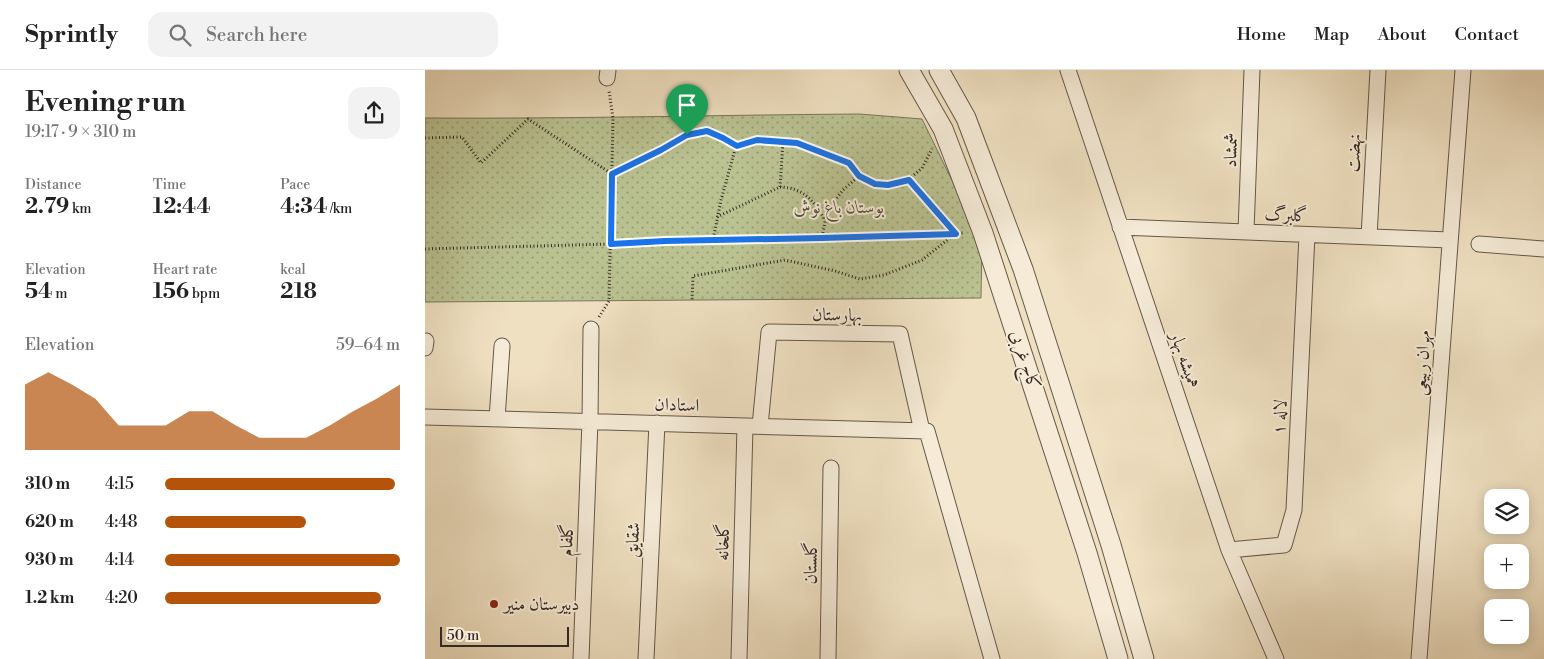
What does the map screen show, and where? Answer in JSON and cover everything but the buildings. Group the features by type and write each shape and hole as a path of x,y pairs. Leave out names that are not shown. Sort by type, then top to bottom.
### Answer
{"street":[{"name":"کاج غربی","path":"909,70 943,129 983,234 1089,561 1118,659"},
{"name":"کاج غربی","path":"939,70 966,118 1023,269 1113,552 1144,659"},
{"name":"همیشه بهار","path":"1068,70 1229,550 1276,659"},
{"name":"شمشاد","path":"1247,232 1252,70"},
{"name":"نهضت","path":"1369,237 1378,70"},
{"name":"مهران ربیعی","path":"1419,659 1463,70"},
{"name":"گلبرگ","path":"1120,227 1450,240"},
{"name":"لاله ۱","path":"1229,550 1284,545 1294,510 1307,235"},
{"path":"1479,244 1544,249"},
{"path":"998,278 1023,269"},
{"name":"گلفام","path":"581,659 590,421 591,328"},
{"name":"بهارستان","path":"761,426 769,332 900,334 924,431 992,659"},
{"path":"497,419 502,346"},
{"name":"استادان","path":"425,417 924,431"},
{"name":"شقایق","path":"646,659 657,423"},
{"name":"گلخانه","path":"739,659 745,426"},
{"name":"گلستان","path":"828,659 831,468"},
{"path":"1089,561 1113,552"}],"path":[{"path":"608,74 613,118 609,301"},
{"path":"425,138 461,136 481,163 528,119 612,174"},
{"path":"612,174 687,135 707,131 737,146 757,140 797,143 849,163 859,176 875,184 888,185 909,180 921,168 934,145"},
{"path":"779,187 783,141"},
{"path":"713,240 717,217 737,146"},
{"path":"822,238 827,211 843,190 859,176"},
{"path":"909,180 956,234"},
{"path":"717,217 779,187 791,188 805,194 817,206 826,220"},
{"path":"425,249 956,234"},
{"path":"692,300 693,276 785,260 835,271 859,279 885,275 922,260 956,234"}],"green space":[{"name":"بوستان باغ نوش","path":"859,114 922,119 982,242 981,298 425,302 425,118"}],"place":[{"name":"دبیرستان منیر","path":"494,604"}],"route":[{"path":"707,131 737,146 757,140 797,143 849,163 859,176 875,184 888,185 909,180 956,234 611,244 612,174 687,135 707,131"}]}
